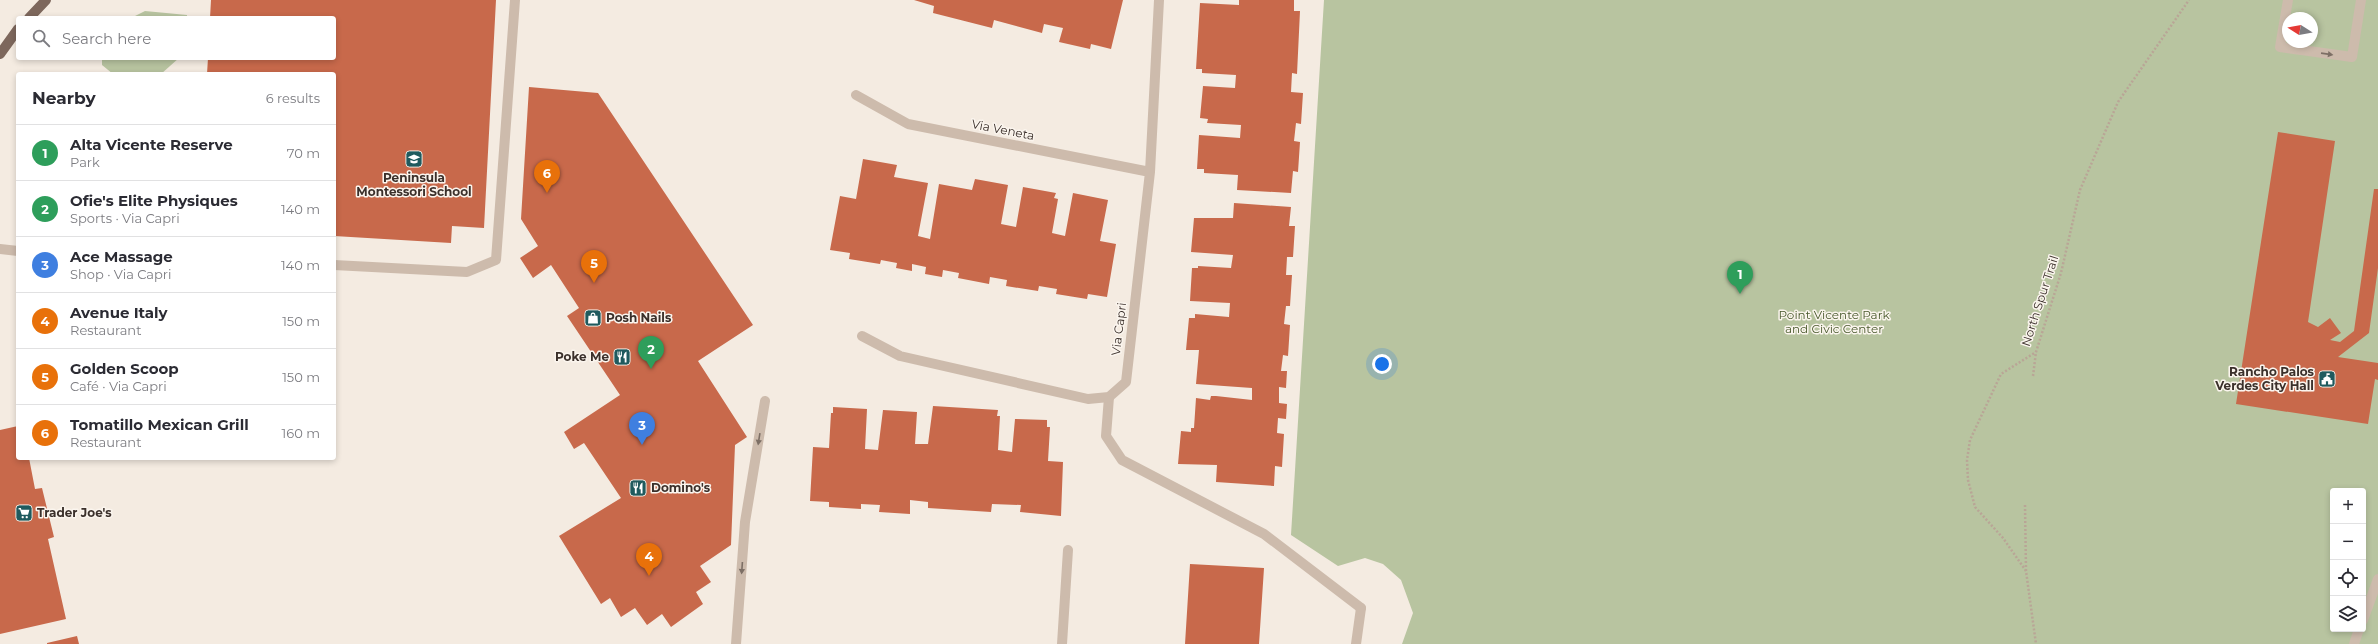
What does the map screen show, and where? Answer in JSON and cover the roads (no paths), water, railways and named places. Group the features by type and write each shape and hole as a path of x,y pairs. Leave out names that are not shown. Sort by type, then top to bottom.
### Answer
{"main road":[{"path":"30,16 46,0"},
{"path":"0,54 16,32"}],"street":[{"path":"336,265 467,272 496,260 515,0"},
{"name":"Via Capri","path":"1109,397 1126,382 1150,172 1159,0"},
{"path":"2288,0 2280,47 2352,57 2361,0"},
{"name":"Via Veneta","path":"856,96 908,124 1150,172"},
{"path":"0,249 16,251"},
{"path":"862,336 900,356 1088,399 1109,397 1106,436 1122,460 1264,534 1361,608 1356,644"},
{"path":"736,644 746,522 765,401"},
{"path":"1062,644 1068,550"},
{"path":"2366,612 2378,579"},
{"path":"2354,644 2359,632"}],"place":[{"name":"Peninsula Montessori School","path":"414,159"},
{"name":"Tomatillo Mexican Grill","path":"547,193"},
{"name":"Golden Scoop","path":"594,283"},
{"name":"Alta Vicente Reserve","path":"1740,294"},
{"name":"Posh Nails","path":"593,318"},
{"name":"Poke Me","path":"622,357"},
{"name":"Ofie's Elite Physiques","path":"651,369"},
{"name":"Rancho Palos Verdes City Hall","path":"2327,379"},
{"name":"Ace Massage","path":"642,445"},
{"name":"Domino's","path":"638,488"},
{"name":"Trader Joe's","path":"24,513"},
{"name":"Avenue Italy","path":"649,576"}],"park label":[{"name":"Point Vicente Park and Civic Center","path":"1834,322"}]}
